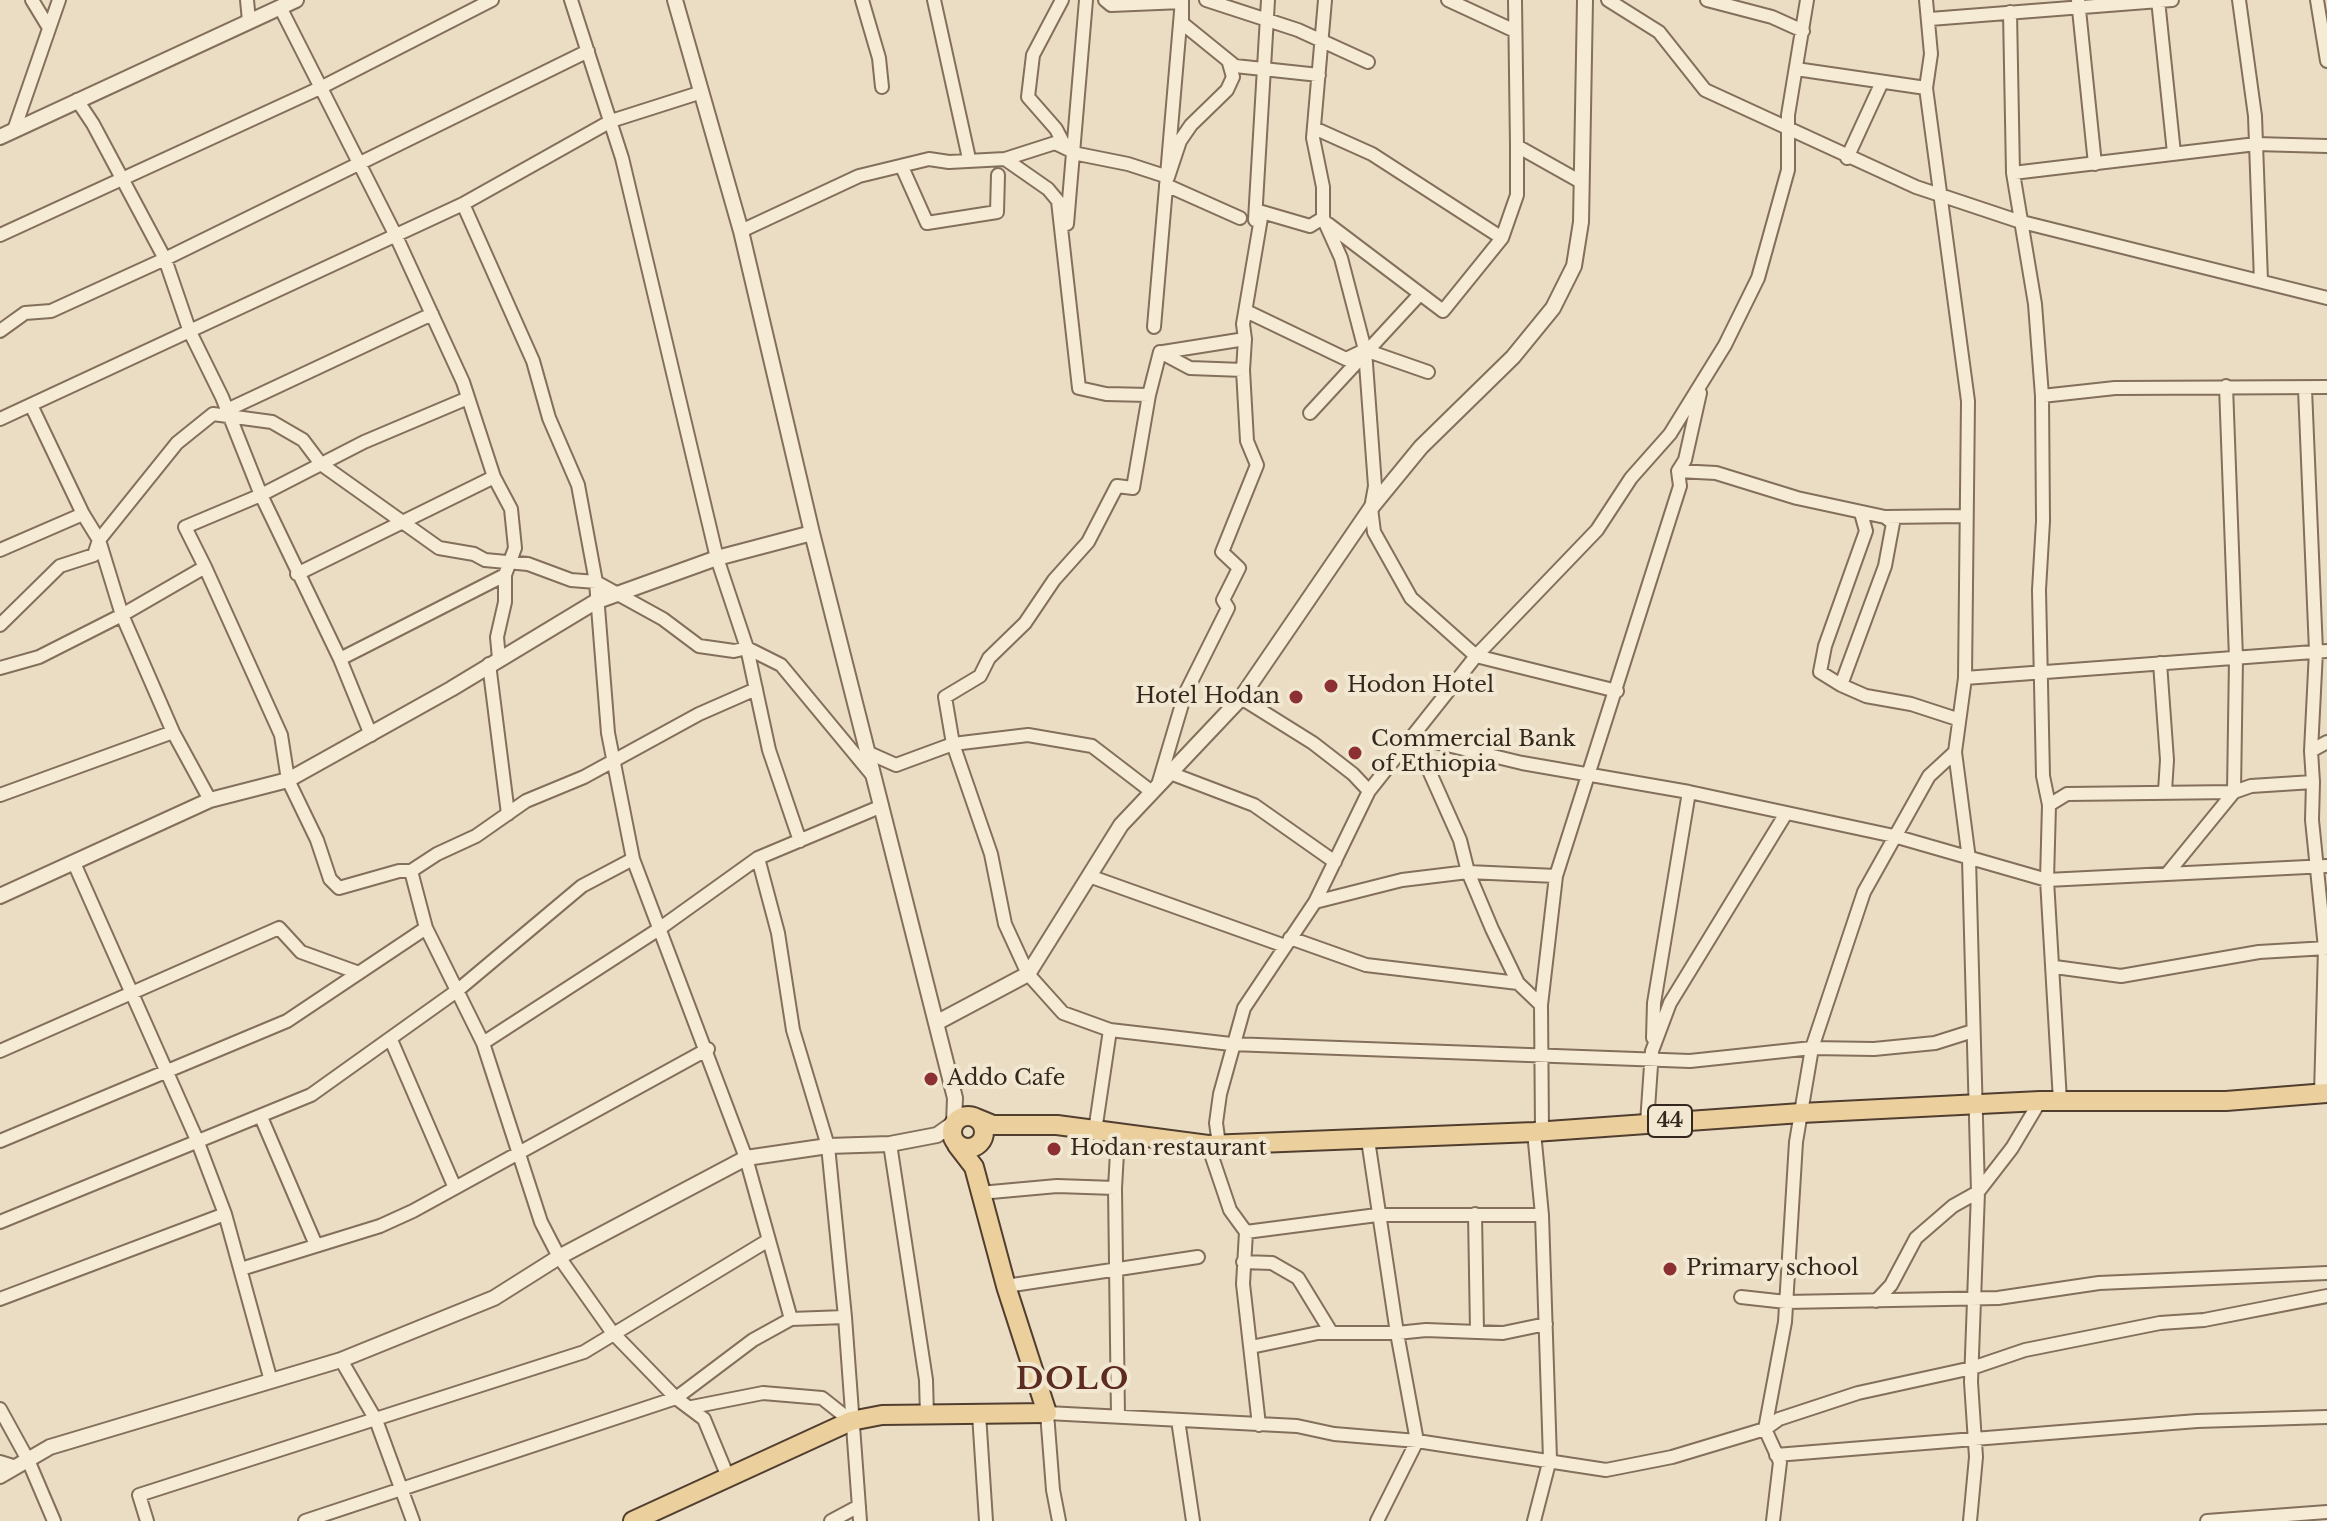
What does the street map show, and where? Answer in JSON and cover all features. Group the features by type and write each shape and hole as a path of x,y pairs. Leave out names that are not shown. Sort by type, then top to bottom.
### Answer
{"main road":[{"name":"44","path":"1014,1127 1057,1125 1118,1135 1213,1144 1368,1140 1973,1104 2226,1101 2324,1094"},
{"path":"633,1521 851,1421 882,1415 1047,1413 1006,1286 974,1167 951,1132 954,1123 962,1117 1014,1127"},
{"path":"974,1167 984,1127 976,1118"},
{"path":"957,1145 967,1149 996,1132 1014,1127"}],"street":[{"path":"32,0 49,28"},
{"path":"14,130 59,0"},
{"path":"247,0 249,21"},
{"path":"0,137 296,0"},
{"path":"0,235 320,88 492,0"},
{"path":"571,0 611,121 717,558 747,648 769,750 800,841"},
{"path":"675,0 741,231 812,533 955,1098 954,1123 937,1135"},
{"path":"862,0 879,58 882,87"},
{"path":"934,0 968,154"},
{"path":"1062,0 1033,55 1028,97 1056,129 1066,148"},
{"path":"1064,253 1086,0"},
{"path":"1105,0 1111,5 1182,1"},
{"path":"1206,0 1298,30 1368,62"},
{"path":"1254,252 1268,0"},
{"path":"1325,0 1314,128 1323,187 1324,219 1341,258 1365,350 1375,486 1371,508 1374,532 1411,598 1476,656 1617,691"},
{"path":"1448,0 1515,31"},
{"path":"1324,219 1443,311 1502,238 1517,195 1515,0"},
{"path":"936,1023 1028,974 1121,825 1241,698 1371,508 1421,447 1513,357 1553,308 1574,266 1581,222 1585,0"},
{"path":"1608,0 1659,32 1705,90 1847,158 1937,194 2018,221 2327,298"},
{"path":"1707,0 1772,17 1803,31"},
{"path":"1259,1425 1243,1262 1246,1232 1230,1210 1213,1144 1231,1044 1244,1008 1315,902 1369,791 1476,656 1597,530 1631,478 1670,434 1702,382 1758,278 1788,170 1788,131 1807,0"},
{"path":"1926,0 1930,19 1926,88 1937,194 1968,401 1965,678 1957,719 1955,752 1969,859 1973,1104 1978,1192 1972,1368 1975,1436 1970,1521"},
{"path":"2158,0 2174,153"},
{"path":"1930,19 2078,3 2172,0"},
{"path":"2239,0 2256,144 2261,281"},
{"path":"2317,0 2327,61"},
{"path":"1182,1 1182,23 1235,66"},
{"path":"1154,327 1182,1"},
{"path":"2078,3 2095,164"},
{"path":"280,7 432,314 468,398 494,477 511,509 515,548 508,569 494,662 508,814"},
{"path":"2010,12 2013,173 2018,221 2035,304 2042,396 2043,776 2049,805 2047,880 2055,967 2060,1101"},
{"path":"0,331 25,313 51,311 165,259 360,166 588,51"},
{"path":"741,231 859,176 929,159 1005,159 1055,143 1168,177 1180,141 1191,125 1227,90 1233,77 1229,63 1319,75"},
{"path":"1796,69 1926,88"},
{"path":"1847,158 1882,82"},
{"path":"0,419 463,204 611,121 702,92"},
{"path":"77,100 165,259 190,332 229,413 261,495 297,574 340,659 371,735"},
{"path":"1314,128 1372,154 1502,238"},
{"path":"2013,173 2256,144 2327,146"},
{"path":"1517,146 1581,182"},
{"path":"1005,159 1056,195 1079,388 1106,394 1149,395"},
{"path":"902,167 927,223 997,212 998,175"},
{"path":"1166,185 1240,218"},
{"path":"463,204 533,361 549,418 578,485 596,582 595,602 613,758 633,859 708,1049 746,1158 791,1319"},
{"path":"1155,789 1185,694 1228,608 1223,600 1239,568 1222,552 1257,465 1247,441 1243,370 1246,311 1262,212 1310,226 1324,219"},
{"path":"1310,413 1420,294"},
{"path":"1246,311 1346,359 1365,350 1428,372"},
{"path":"229,413 432,314"},
{"path":"1160,352 1245,339"},
{"path":"1160,352 1149,395 1133,488 1117,486 1088,542 1054,580 1025,623 989,658 980,676 945,697 953,744 991,854 1005,924 1028,974 1063,1013 1110,1030 1231,1044 1542,1058 1652,1055 1741,1058 1812,1048 1874,1049 1935,1043 1973,1031"},
{"path":"1160,352 1190,368 1243,370"},
{"path":"1534,1521 1550,1459 1538,1131 1541,1005 1556,876 1680,486 1678,471 1685,460 1702,382"},
{"path":"2167,874 2234,792 2236,658 2226,386"},
{"path":"2042,396 2115,388 2327,387"},
{"path":"2305,389 2322,651 2311,751 2312,820 2322,868 2326,948 2324,1094"},
{"path":"468,398 364,442 261,495 185,527 281,735 288,780 317,840 330,879 339,888 399,871 411,871 437,854 476,836 526,801 584,777 613,758 756,689"},
{"path":"31,405 83,514 99,540 122,615 173,732 210,800"},
{"path":"0,625 60,566 94,555 99,540 177,443 213,414 229,413 272,422 303,440 321,464 439,548 508,569"},
{"path":"1678,471 1716,473 1797,498 1885,517 1966,516"},
{"path":"297,574 494,477"},
{"path":"1861,513 1866,531 1825,646 1820,672 1866,696 1911,704 1957,719"},
{"path":"0,550 83,514"},
{"path":"1841,685 1885,566 1893,523 1885,517"},
{"path":"0,896 210,800 288,780 371,735 595,602 717,558 812,533"},
{"path":"340,659 508,569 528,564 571,580 596,582 618,592 663,619 699,646 734,651 747,648 781,665 876,778"},
{"path":"0,668 39,657 122,615 205,567"},
{"path":"1965,678 2322,651"},
{"path":"2160,663 2167,760 2165,791"},
{"path":"1241,698 1313,743 1353,774 1369,791"},
{"path":"0,795 173,732"},
{"path":"869,753 896,765 953,744 1028,735 1092,746 1155,789"},
{"path":"1414,737 1522,763 1689,792 1894,836 2047,880 2322,868"},
{"path":"1414,737 1460,840 1468,872 1518,983 1541,1005"},
{"path":"2311,751 2327,742"},
{"path":"1773,1521 1780,1462 1765,1429 1780,1367 1796,1142 1812,1048 1854,920 1894,836 1929,776 1955,752"},
{"path":"1170,773 1254,805 1335,862"},
{"path":"2049,805 2067,794 2234,792 2251,786 2313,782"},
{"path":"1647,1123 1654,1003 1689,792"},
{"path":"483,1043 659,929 758,858 882,806"},
{"path":"1652,1055 1670,1003 1785,815"},
{"path":"758,858 778,933 793,1030 828,1146 860,1521"},
{"path":"0,1222 311,1095 458,990 582,886 633,859"},
{"path":"74,863 197,1140 225,1214 271,1381"},
{"path":"411,871 426,928 483,1043 541,1222 559,1257 612,1332 676,1398 704,1419 728,1477"},
{"path":"1315,902 1402,880 1468,872 1556,876"},
{"path":"1089,876 1366,965 1518,983"},
{"path":"0,1051 279,928 301,952 359,973"},
{"path":"0,1141 287,1021 426,928"},
{"path":"2055,967 2121,976 2259,952 2326,948"},
{"path":"1095,1131 1110,1030"},
{"path":"391,1040 455,1188"},
{"path":"241,1269 380,1226 518,1155 708,1049"},
{"path":"955,1098 976,1118"},
{"path":"1876,1301 1891,1285 1916,1238 1953,1206 1978,1192 2012,1148 2040,1101"},
{"path":"261,1117 316,1245"},
{"path":"0,1476 50,1447 341,1360 494,1298 559,1257 746,1158 828,1146 890,1144 937,1135 946,1136 957,1145"},
{"path":"1118,1135 1115,1188 1118,1417"},
{"path":"1368,1140 1377,1215 1417,1441 1377,1521"},
{"path":"890,1144 926,1380 927,1416"},
{"path":"980,1193 1057,1186 1115,1188"},
{"path":"0,1299 225,1214"},
{"path":"1475,1214 1477,1331"},
{"path":"1246,1232 1377,1215 1542,1215"},
{"path":"147,1521 139,1495 584,1352 612,1332 767,1241"},
{"path":"1006,1286 1198,1257"},
{"path":"1243,1262 1272,1263 1298,1278 1331,1332"},
{"path":"1741,1297 1786,1302 1974,1298 2016,1296 2069,1286 2139,1280 2327,1273"},
{"path":"1059,1521 1053,1490 1047,1413 1297,1426 1334,1434 1417,1441 1550,1459 1606,1470 1672,1457 1765,1429 1779,1419 1858,1393 1972,1368 2025,1350 2160,1323 2204,1320 2327,1296"},
{"path":"305,1521 400,1492 612,1416 676,1398 753,1340 791,1319 845,1317"},
{"path":"1251,1347 1331,1332 1503,1333 1546,1324"},
{"path":"341,1360 376,1420 413,1521"},
{"path":"692,1407 763,1393 822,1398 851,1421"},
{"path":"0,1409 22,1463 54,1521"},
{"path":"979,1414 982,1502 986,1521"},
{"path":"1776,1455 1975,1436 2197,1421 2327,1417"},
{"path":"1178,1420 1193,1521"},
{"path":"0,1462 22,1463"},
{"path":"831,1521 859,1506"},
{"path":"2207,1521 2327,1512"}],"place":[{"name":"Hodon Hotel","path":"1331,686"},
{"name":"Hotel Hodan","path":"1296,697"},
{"name":"Commercial Bank of Ethiopia","path":"1355,753"},
{"name":"Addo Cafe","path":"931,1079"},
{"name":"Hodan restaurant","path":"1054,1149"},
{"name":"Primary school","path":"1670,1269"}],"district":[{"name":"DOLO","path":"1073,1381"}]}
